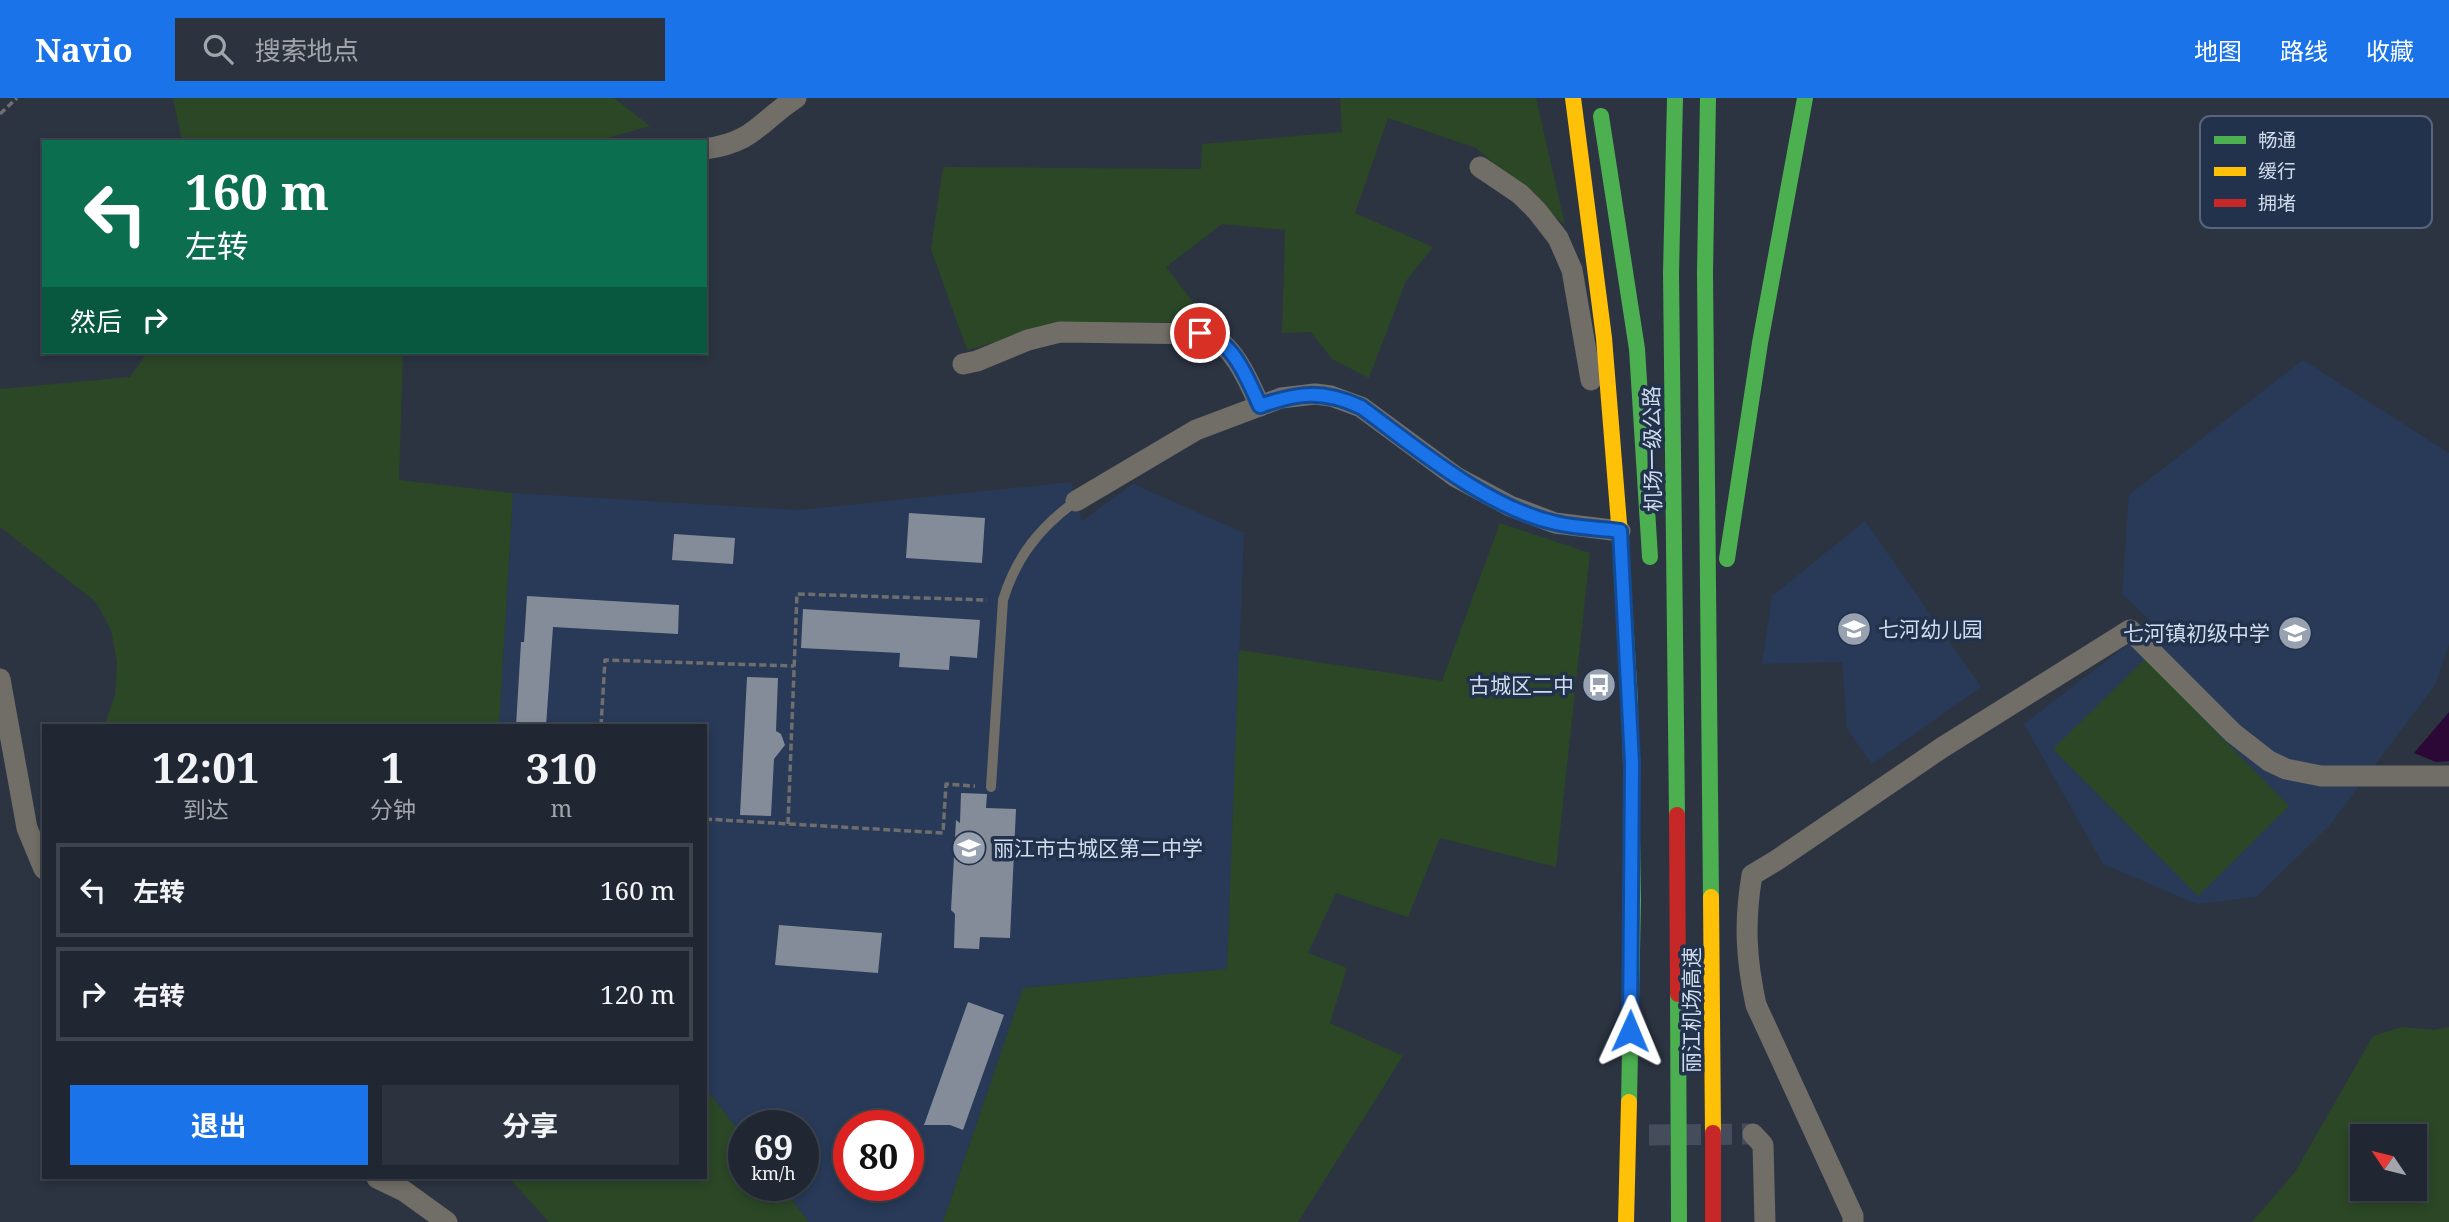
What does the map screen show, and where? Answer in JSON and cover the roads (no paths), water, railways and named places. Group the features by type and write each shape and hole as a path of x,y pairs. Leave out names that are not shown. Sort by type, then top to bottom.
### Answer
{"highway":[{"path":"1573,98 1604,338 1620,531 1632,763 1633,900 1626,1222"},
{"path":"1598,98 1637,349 1651,567"},
{"name":"机场一级公路","path":"1675,98 1671,273 1677,799"},
{"path":"1708,98 1705,273 1711,798"},
{"path":"1726,568 1762,330 1805,98"},
{"path":"1711,798 1724,595"},
{"path":"1660,649 1677,799"},
{"name":"丽江机场高速","path":"1711,798 1713,1222"},
{"name":"丽江机场高速","path":"1677,799 1679,1222"}],"street":[{"path":"707,149 738,142 796,98"},
{"path":"1480,167 1520,194 1558,237 1572,270 1592,386 1609,402"},
{"path":"963,365 1028,340 1060,332 1208,334 1230,351 1260,406"},
{"path":"1076,501 1196,430 1298,395 1331,396 1361,407 1456,477 1510,506 1555,523 1620,531"},
{"path":"1853,1222 1853,1216 1756,1005 1746,944 1752,875 1943,747 2130,630 2233,733 2269,761 2286,769 2321,776 2449,776"},
{"path":"0,680 27,828 42,864"},
{"path":"1753,1134 1763,1145 1765,1222"},
{"path":"1628,1135 1650,1135"},
{"path":"379,1179 404,1191 447,1222"}],"lane":[{"path":"991,787 1003,600 1016,565 1025,550 1048,524 1076,501"}],"tunnel":[{"path":"1649,1135 1753,1134"}],"place":[{"name":"七河幼儿园","path":"1854,629"},
{"name":"七河镇初级中学","path":"2295,633"},
{"name":"古城区二中","path":"1599,685"},
{"name":"丽江市古城区第二中学","path":"969,848"}]}
